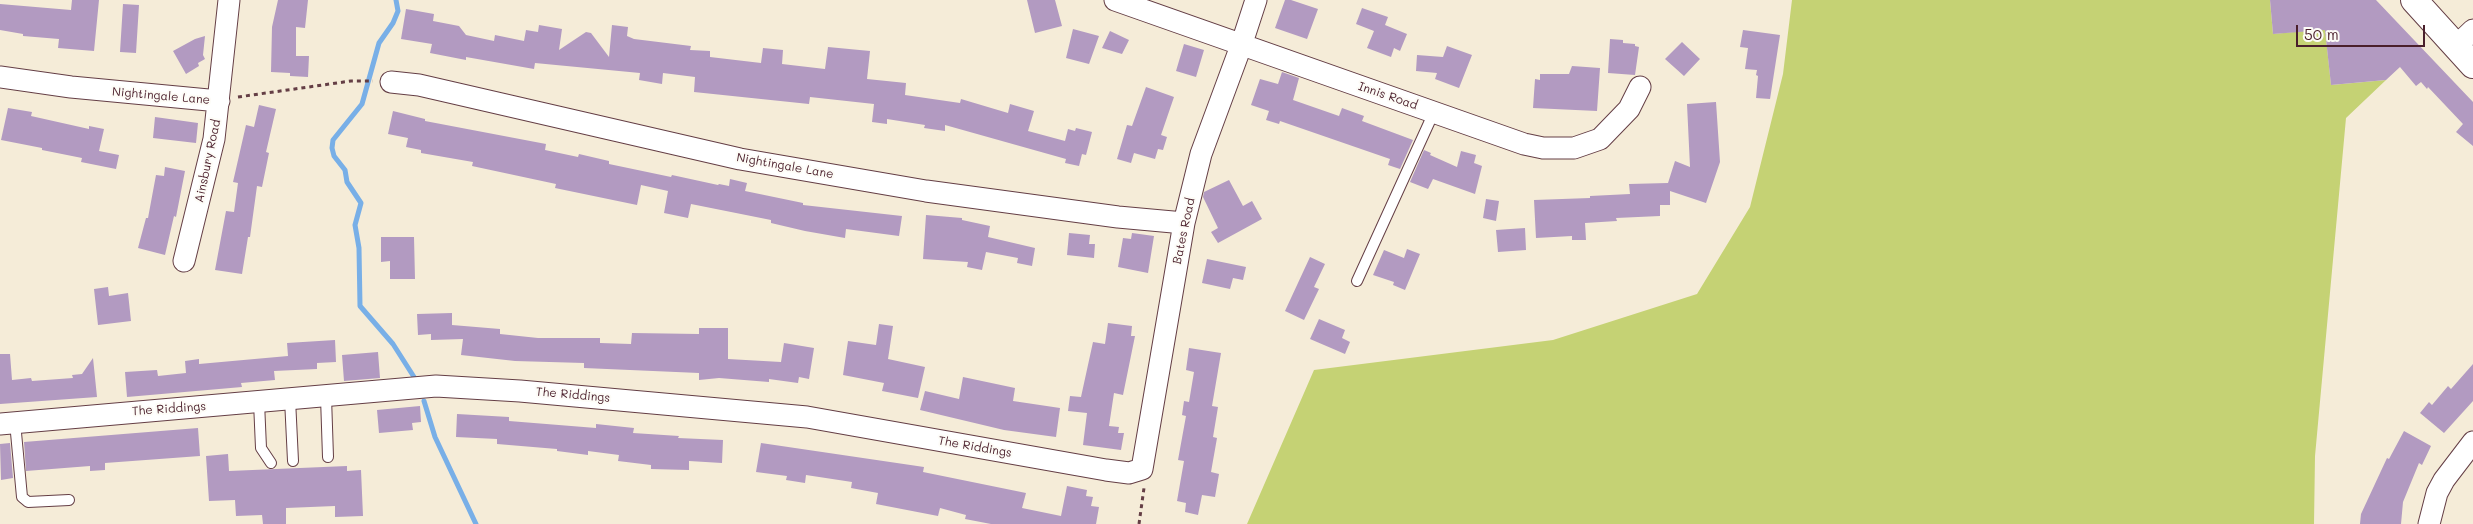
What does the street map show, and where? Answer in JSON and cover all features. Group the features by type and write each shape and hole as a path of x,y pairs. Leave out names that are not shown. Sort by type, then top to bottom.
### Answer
{"street":[{"name":"Ainsbury Road","path":"184,261 214,139 229,0"},
{"name":"Innis Road","path":"1116,0 1241,46 1524,144 1543,148 1574,148 1600,139 1630,108 1640,87"},
{"name":"Bates Road","path":"1142,469 1184,223 1201,154 1256,0"},
{"path":"2414,0 2467,47"},
{"name":"Nightingale Lane","path":"0,77 72,87 219,101"},
{"name":"Nightingale Lane","path":"391,82 419,85 740,158 926,190 1118,217 1184,223"},
{"name":"The Riddings","path":"7,423 326,397 436,386 644,401 807,417 1106,470 1129,473 1142,469"},
{"path":"2429,524 2437,493 2444,480 2473,442"}],"lane":[{"path":"1357,281 1434,112"},
{"path":"326,397 328,457"},
{"path":"290,400 293,461"},
{"path":"259,402 261,448 271,463"},
{"path":"7,423 22,497 28,502 68,500"}],"path":[{"name":"Nightingale Lane","path":"219,101 351,81"},
{"path":"1139,524 1146,478 1142,469"}],"green space":[{"path":"1792,0 2270,0 2273,34 2325,29 2331,85 2386,80 2346,118 2315,456 2314,524 1247,524 1314,370 1553,340 1697,294 1750,207 1783,74"}],"building":[{"path":"72,0 99,0 94,51 58,48 59,39 23,36 23,34 0,30 0,4 71,10"},
{"path":"278,0 308,0 305,28 296,27 296,56 309,56 308,77 290,76 290,73 271,72 272,27"},
{"path":"1027,0 1055,0 1062,26 1035,33"},
{"path":"1285,0 1291,0 1318,9 1307,39 1275,28"},
{"path":"2270,0 2376,0 2473,102 2473,146 2456,132 2463,124 2428,87 2427,89 2421,82 2416,86 2400,67 2386,80 2331,85 2325,30 2273,34"},
{"path":"123,4 139,5 136,53 120,52"},
{"path":"1362,8 1388,17 1385,25 1407,34 1400,51 1394,48 1391,57 1367,48 1374,31 1356,24"},
{"path":"406,9 434,14 433,21 459,26 466,35 494,41 495,35 524,41 526,30 538,32 539,25 562,29 559,50 586,32 591,33 609,57 612,25 628,27 627,36 634,39 691,46 690,50 710,51 710,57 761,63 763,48 783,50 782,64 825,69 828,47 870,51 867,79 906,83 905,95 960,103 961,99 1008,113 1010,104 1034,111 1028,131 1065,141 1068,129 1075,131 1076,128 1092,132 1086,155 1082,154 1079,166 1065,163 1066,159 945,125 945,131 924,128 925,125 887,119 887,124 872,122 874,104 810,97 809,104 694,92 695,77 663,73 662,84 639,80 640,73 535,63 534,69 466,57 466,60 430,53 432,44 401,39"},
{"path":"1073,29 1099,36 1089,64 1066,58"},
{"path":"1743,30 1780,35 1770,99 1756,98 1757,70 1745,69 1748,48 1740,47"},
{"path":"1110,31 1129,40 1122,54 1102,48"},
{"path":"205,36 203,55 205,59 198,63 199,66 186,74 173,51 195,39"},
{"path":"1610,39 1623,40 1623,43 1635,44 1635,46 1639,47 1635,75 1608,73"},
{"path":"1682,42 1700,59 1684,76 1665,59"},
{"path":"1184,44 1204,50 1196,77 1176,71"},
{"path":"1447,46 1472,55 1459,88 1435,79 1437,73 1416,71 1417,55 1443,57"},
{"path":"1572,66 1600,68 1597,111 1533,108 1535,79 1540,80 1540,74 1569,74"},
{"path":"1282,72 1299,78 1293,100 1339,116 1342,108 1364,116 1362,121 1413,140 1400,169 1388,165 1390,159 1280,121 1279,124 1266,120 1269,111 1251,105 1260,79 1278,84"},
{"path":"1146,87 1174,97 1161,135 1167,137 1163,150 1158,149 1155,159 1134,153 1131,163 1117,159 1127,125 1132,126"},
{"path":"1716,102 1720,162 1706,203 1670,191 1670,205 1660,205 1660,216 1616,218 1617,221 1585,223 1586,240 1572,240 1572,236 1536,238 1534,200 1630,194 1629,184 1668,183 1675,161 1690,167 1687,104"},
{"path":"259,105 276,109 266,152 269,153 262,187 257,186 250,237 248,237 242,274 215,270 226,211 234,212 238,183 233,182 246,125 254,127"},
{"path":"8,108 32,112 31,116 89,129 89,126 104,129 99,151 119,155 116,169 81,162 82,158 1,140"},
{"path":"393,111 425,119 425,121 546,144 545,150 578,157 579,154 609,161 609,164 671,177 672,175 729,186 730,179 747,183 745,191 803,203 803,205 902,216 899,236 846,229 845,238 805,231 771,223 771,220 691,204 688,218 664,213 668,191 641,185 637,205 555,188 556,184 472,166 473,162 421,153 421,150 406,147 408,138 388,134"},
{"path":"155,117 198,123 196,143 153,138"},
{"path":"1424,150 1431,153 1430,155 1457,167 1461,151 1476,155 1474,163 1482,166 1475,194 1433,179 1428,189 1410,182"},
{"path":"165,167 185,171 176,217 174,216 165,255 138,248 146,218 148,218 156,175 164,176"},
{"path":"1229,180 1243,206 1252,201 1262,219 1218,243 1211,232 1218,228 1203,197 1204,192"},
{"path":"1486,199 1499,201 1496,221 1483,218"},
{"path":"926,215 962,218 962,220 990,226 988,237 1035,248 1032,266 1017,263 1018,258 986,252 982,270 967,267 968,262 923,259"},
{"path":"1525,228 1526,250 1498,252 1496,230"},
{"path":"1069,233 1090,235 1089,244 1095,244 1094,258 1067,255"},
{"path":"1132,233 1154,236 1148,273 1118,267 1123,238 1131,239"},
{"path":"381,237 414,237 415,279 390,279 390,261 381,262"},
{"path":"1407,249 1420,254 1405,290 1393,285 1394,282 1373,275 1384,250 1404,258"},
{"path":"1310,257 1325,264 1314,287 1319,289 1304,320 1285,311"},
{"path":"1207,259 1246,267 1243,280 1233,278 1230,289 1202,283"},
{"path":"108,287 109,296 128,293 131,321 98,325 94,289"},
{"path":"452,313 452,325 500,329 500,334 538,338 600,338 600,343 631,344 632,333 699,334 699,328 728,328 728,359 781,362 784,343 814,348 809,379 799,377 798,383 769,379 769,382 719,378 699,380 699,373 584,368 584,363 515,361 461,355 463,339 431,340 431,334 418,335 417,314"},
{"path":"1319,319 1345,330 1342,338 1350,342 1345,354 1310,339"},
{"path":"1108,323 1132,326 1131,336 1135,336 1123,395 1114,393 1109,426 1119,427 1118,433 1124,433 1121,450 1083,445 1087,413 1068,411 1070,396 1081,397 1093,342 1105,344"},
{"path":"879,324 893,326 888,359 925,367 918,398 882,391 884,383 843,375 848,341 876,345"},
{"path":"335,340 336,362 317,363 317,369 274,371 275,380 241,383 242,387 127,397 125,372 157,370 158,376 186,373 185,361 199,359 199,364 288,356 287,343"},
{"path":"1189,348 1221,353 1212,406 1218,407 1213,437 1217,438 1211,472 1219,474 1215,497 1202,495 1198,515 1185,512 1186,503 1177,501 1184,461 1178,460 1186,416 1182,415 1184,401 1189,402 1194,372 1186,370"},
{"path":"378,352 380,378 344,381 342,355"},
{"path":"0,354 10,354 12,380 31,378 32,381 73,378 72,375 82,374 93,358 97,397 0,404"},
{"path":"2473,364 2473,401 2444,433 2420,413 2429,402 2432,405 2448,386 2451,389"},
{"path":"963,377 1015,388 1013,401 1060,408 1056,437 1004,430 920,410 925,391 959,399"},
{"path":"420,406 421,422 412,423 413,430 379,433 377,410"},
{"path":"457,414 509,417 509,421 596,428 596,424 634,428 633,433 723,440 722,463 689,461 689,470 651,469 651,465 618,461 619,455 588,451 588,455 557,451 557,449 497,444 497,439 456,437"},
{"path":"198,428 200,456 105,463 105,470 90,471 90,466 26,471 24,442"},
{"path":"2404,431 2431,446 2422,465 2419,463 2403,502 2401,524 2360,524 2361,514 2387,458 2389,459"},
{"path":"10,443 13,478 1,480 0,444"},
{"path":"761,443 924,467 923,472 1026,493 1022,508 1061,516 1067,486 1087,490 1086,496 1093,497 1091,506 1099,507 1096,524 991,524 965,519 966,515 940,508 938,516 876,504 878,493 851,488 852,482 806,475 805,483 786,480 787,476 756,472"},
{"path":"228,454 229,471 347,466 347,471 361,470 363,516 335,517 335,506 286,508 286,524 263,524 262,515 236,516 235,500 209,501 206,456"}],"waterway":[{"path":"396,0 398,11 393,23 379,43 362,104 333,140 332,148 334,156 345,170 347,182 361,203 355,225 359,248 360,306 393,344 414,377"},
{"path":"424,401 435,437 476,524"}]}
